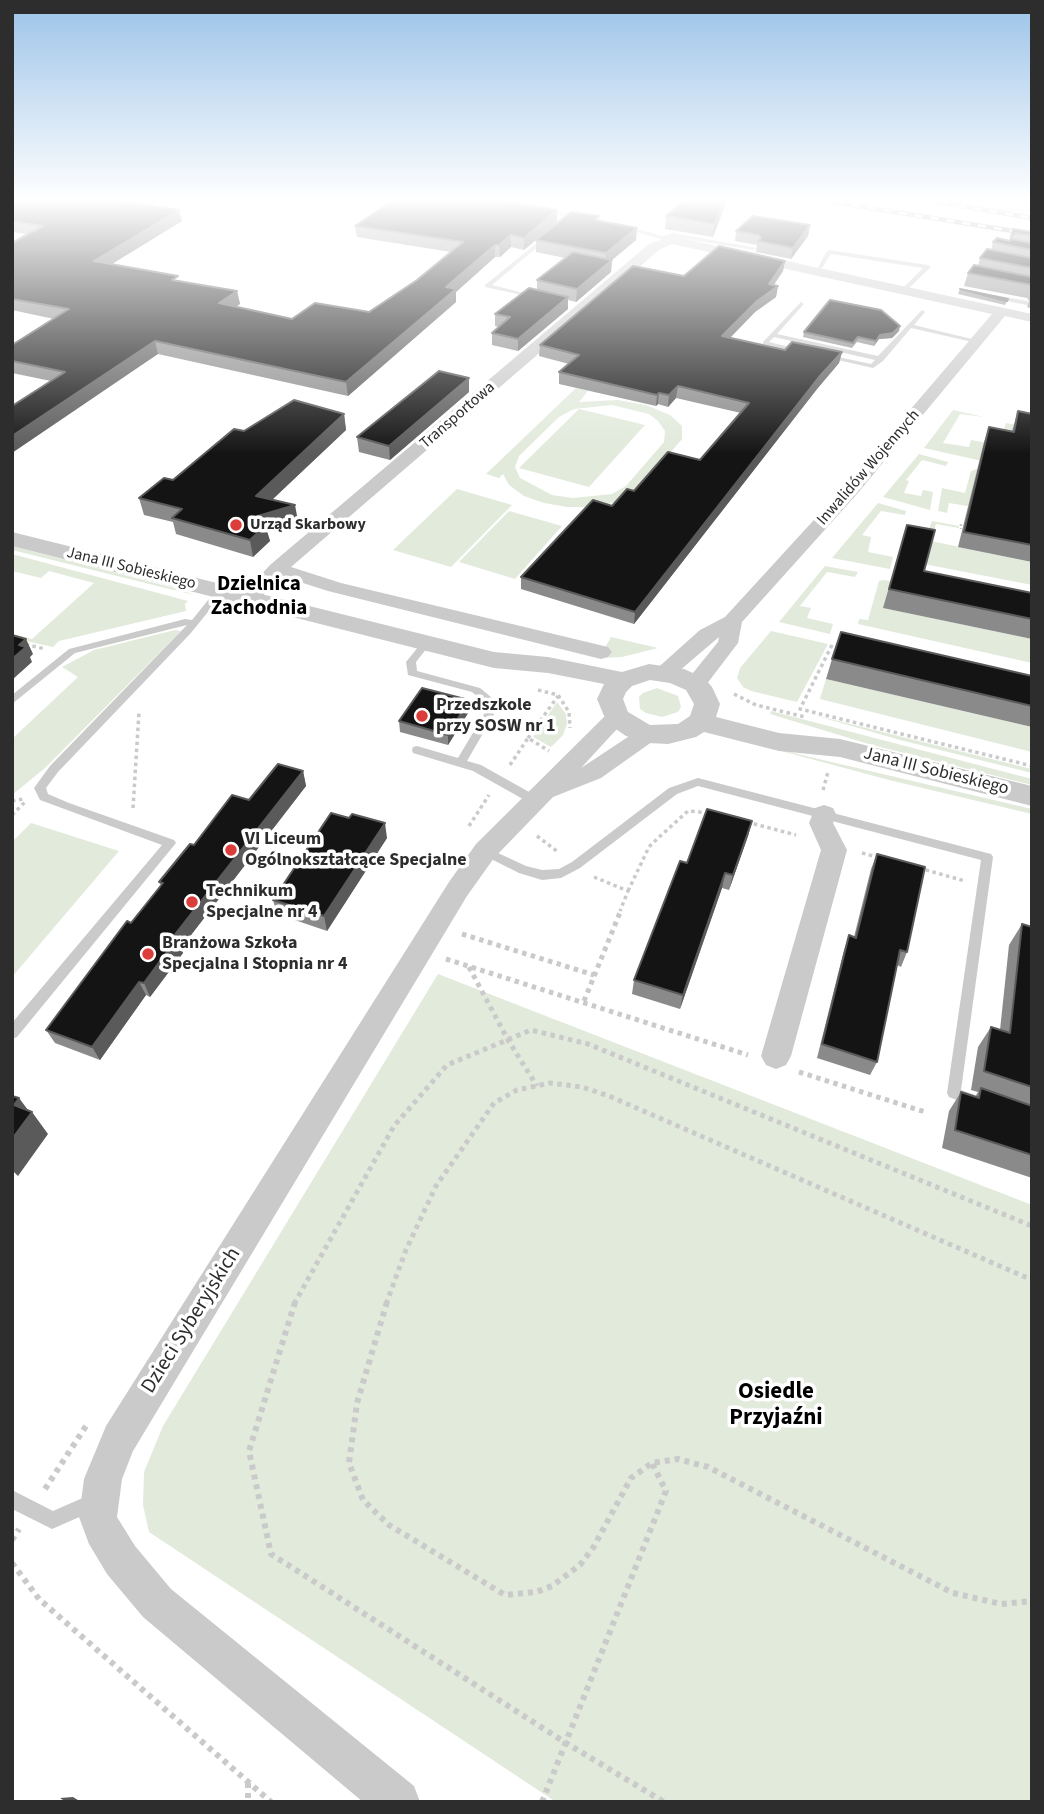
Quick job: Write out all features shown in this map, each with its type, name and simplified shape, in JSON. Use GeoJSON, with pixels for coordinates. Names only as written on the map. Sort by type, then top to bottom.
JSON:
{"type":"FeatureCollection","features":[{"type":"Feature","properties":{"kind":"street","name":"Transportowa"},"geometry":{"type":"LineString","coordinates":[[250,598],[277,569],[362,499],[576,306],[604,285]]}},
{"type":"Feature","properties":{"kind":"street"},"geometry":{"type":"LineString","coordinates":[[875,285],[1009,313],[1030,307]]}},
{"type":"Feature","properties":{"kind":"street","name":"Inwalidów Wojennych"},"geometry":{"type":"LineString","coordinates":[[664,672],[707,635],[732,621],[851,490],[977,341],[1009,313]]}},
{"type":"Feature","properties":{"kind":"street","name":"Jana III Sobieskiego"},"geometry":{"type":"LineString","coordinates":[[12,539],[494,660],[541,680],[617,699]]}},
{"type":"Feature","properties":{"kind":"street"},"geometry":{"type":"LineString","coordinates":[[277,569],[335,587],[601,652]]}},
{"type":"Feature","properties":{"kind":"street","name":"Inwalidów Wojennych"},"geometry":{"type":"LineString","coordinates":[[700,704],[728,643],[732,621]]}},
{"type":"Feature","properties":{"kind":"street"},"geometry":{"type":"LineString","coordinates":[[664,672],[700,704],[686,731],[668,735],[635,730],[617,699],[635,675],[664,672]]}},
{"type":"Feature","properties":{"kind":"street","name":"Dzieci Syberyjskich"},"geometry":{"type":"LineString","coordinates":[[535,807],[617,699]]}},
{"type":"Feature","properties":{"kind":"street","name":"Jana III Sobieskiego"},"geometry":{"type":"LineString","coordinates":[[700,704],[779,742],[840,748],[1032,796]]}},
{"type":"Feature","properties":{"kind":"street","name":"Dzieci Syberyjskich"},"geometry":{"type":"LineString","coordinates":[[398,1802],[157,1603],[107,1539],[98,1517],[103,1479],[119,1439],[458,889],[485,851],[535,807],[593,772],[648,733]]}},
{"type":"Feature","properties":{"kind":"street"},"geometry":{"type":"LineString","coordinates":[[774,1061],[834,850],[821,823],[824,814]]}},
{"type":"Feature","properties":{"kind":"lane"},"geometry":{"type":"LineString","coordinates":[[489,285],[487,286],[542,299]]}},
{"type":"Feature","properties":{"kind":"lane"},"geometry":{"type":"LineString","coordinates":[[908,292],[906,288],[910,285]]}},
{"type":"Feature","properties":{"kind":"lane"},"geometry":{"type":"LineString","coordinates":[[987,295],[1030,307]]}},
{"type":"Feature","properties":{"kind":"lane"},"geometry":{"type":"LineString","coordinates":[[801,304],[765,343],[873,366],[922,312]]}},
{"type":"Feature","properties":{"kind":"lane"},"geometry":{"type":"LineString","coordinates":[[909,326],[977,341]]}},
{"type":"Feature","properties":{"kind":"lane"},"geometry":{"type":"LineString","coordinates":[[773,335],[880,359]]}},
{"type":"Feature","properties":{"kind":"lane"},"geometry":{"type":"LineString","coordinates":[[12,1033],[170,843],[44,797],[40,788],[54,769],[220,591]]}},
{"type":"Feature","properties":{"kind":"lane"},"geometry":{"type":"LineString","coordinates":[[12,701],[72,651],[185,622],[192,623]]}},
{"type":"Feature","properties":{"kind":"lane"},"geometry":{"type":"LineString","coordinates":[[426,643],[411,662],[412,673],[476,690],[487,699],[492,709],[461,762]]}},
{"type":"Feature","properties":{"kind":"lane"},"geometry":{"type":"LineString","coordinates":[[417,750],[461,762],[500,780],[535,807]]}},
{"type":"Feature","properties":{"kind":"lane"},"geometry":{"type":"LineString","coordinates":[[485,851],[523,870],[542,875],[561,873],[576,865],[673,791],[690,783],[712,785],[987,857],[954,1093],[980,1102]]}},
{"type":"Feature","properties":{"kind":"lane"},"geometry":{"type":"LineString","coordinates":[[12,1499],[52,1520],[100,1499]]}},
{"type":"Feature","properties":{"kind":"path"},"geometry":{"type":"LineString","coordinates":[[832,645],[800,709],[1032,766]]}},
{"type":"Feature","properties":{"kind":"path"},"geometry":{"type":"LineString","coordinates":[[528,738],[558,695]]}},
{"type":"Feature","properties":{"kind":"path"},"geometry":{"type":"LineString","coordinates":[[131,830],[139,712],[147,703]]}},
{"type":"Feature","properties":{"kind":"path"},"geometry":{"type":"LineString","coordinates":[[12,815],[28,799]]}},
{"type":"Feature","properties":{"kind":"path"},"geometry":{"type":"LineString","coordinates":[[535,807],[576,865],[613,886],[628,891]]}},
{"type":"Feature","properties":{"kind":"path"},"geometry":{"type":"LineString","coordinates":[[584,1001],[628,891],[649,847],[688,811],[699,810],[712,814]]}},
{"type":"Feature","properties":{"kind":"path"},"geometry":{"type":"LineString","coordinates":[[738,820],[883,858]]}},
{"type":"Feature","properties":{"kind":"path"},"geometry":{"type":"LineString","coordinates":[[908,865],[984,886]]}},
{"type":"Feature","properties":{"kind":"path"},"geometry":{"type":"LineString","coordinates":[[456,932],[594,975]]}},
{"type":"Feature","properties":{"kind":"path"},"geometry":{"type":"LineString","coordinates":[[440,957],[774,1061],[925,1112]]}},
{"type":"Feature","properties":{"kind":"path"},"geometry":{"type":"LineString","coordinates":[[468,966],[508,1040],[537,1086]]}},
{"type":"Feature","properties":{"kind":"path"},"geometry":{"type":"LineString","coordinates":[[664,1802],[566,1743],[271,1555],[249,1451],[295,1301],[394,1126],[447,1065],[531,1030],[588,1044],[1032,1226]]}},
{"type":"Feature","properties":{"kind":"path"},"geometry":{"type":"LineString","coordinates":[[1032,1280],[609,1096],[582,1087],[550,1083],[517,1090],[494,1103],[436,1186],[406,1250],[377,1329],[357,1403],[349,1463],[363,1500],[388,1525],[505,1595],[536,1592],[552,1586],[580,1565],[593,1548],[631,1478],[652,1463],[678,1459],[708,1468],[953,1593],[1002,1604],[1032,1601]]}},
{"type":"Feature","properties":{"kind":"path"},"geometry":{"type":"LineString","coordinates":[[542,1802],[666,1491],[652,1463]]}},
{"type":"Feature","properties":{"kind":"path"},"geometry":{"type":"LineString","coordinates":[[12,1563],[38,1599],[271,1802]]}},
{"type":"Feature","properties":{"kind":"path"},"geometry":{"type":"LineString","coordinates":[[248,1782],[248,1802]]}},
{"type":"Feature","properties":{"kind":"shaded area"},"geometry":{"type":"Polygon","coordinates":[[[576,388],[588,391],[579,402],[618,400],[646,405],[670,415],[682,426],[682,439],[638,491],[618,502],[592,507],[544,503],[524,496],[509,485],[503,474],[499,478],[486,474],[576,388]],[[612,405],[574,409],[559,417],[519,456],[515,467],[520,478],[552,495],[573,498],[612,494],[626,486],[664,442],[665,431],[649,414],[612,405]]]}},
{"type":"Feature","properties":{"kind":"shaded area"},"geometry":{"type":"Polygon","coordinates":[[[579,409],[645,425],[589,487],[519,468],[579,409]]]}},
{"type":"Feature","properties":{"kind":"shaded area"},"geometry":{"type":"Polygon","coordinates":[[[953,410],[984,417],[960,414],[943,443],[969,447],[971,440],[999,445],[1006,423],[1032,427],[1010,439],[991,463],[924,448],[953,410]]]}},
{"type":"Feature","properties":{"kind":"shaded area"},"geometry":{"type":"Polygon","coordinates":[[[919,454],[948,462],[946,466],[922,460],[906,480],[909,481],[904,493],[921,496],[923,490],[933,492],[930,510],[883,497],[919,454]]]}},
{"type":"Feature","properties":{"kind":"shaded area"},"geometry":{"type":"Polygon","coordinates":[[[977,469],[999,473],[977,471],[973,487],[997,511],[949,503],[947,513],[938,511],[942,488],[965,493],[971,471],[977,469]]]}},
{"type":"Feature","properties":{"kind":"shaded area"},"geometry":{"type":"Polygon","coordinates":[[[457,489],[512,505],[451,567],[393,550],[457,489]]]}},
{"type":"Feature","properties":{"kind":"shaded area"},"geometry":{"type":"Polygon","coordinates":[[[878,503],[906,511],[905,515],[881,511],[862,535],[871,537],[868,552],[893,557],[890,569],[832,558],[878,503]]]}},
{"type":"Feature","properties":{"kind":"shaded area"},"geometry":{"type":"Polygon","coordinates":[[[509,511],[562,526],[515,579],[459,562],[509,511]]]}},
{"type":"Feature","properties":{"kind":"shaded area"},"geometry":{"type":"Polygon","coordinates":[[[932,521],[959,528],[936,524],[931,541],[1032,562],[1032,585],[924,564],[922,547],[932,521]]]}},
{"type":"Feature","properties":{"kind":"shaded area"},"geometry":{"type":"Polygon","coordinates":[[[12,546],[178,589],[194,595],[12,550],[12,546]]]}},
{"type":"Feature","properties":{"kind":"shaded area"},"geometry":{"type":"Polygon","coordinates":[[[12,554],[188,601],[185,604],[186,611],[59,641],[53,647],[12,638],[12,634],[32,639],[94,583],[49,571],[41,578],[12,571],[12,554]]]}},
{"type":"Feature","properties":{"kind":"shaded area"},"geometry":{"type":"Polygon","coordinates":[[[825,566],[858,572],[855,577],[827,572],[800,606],[811,608],[807,618],[833,624],[830,634],[779,622],[825,566]]]}},
{"type":"Feature","properties":{"kind":"shaded area"},"geometry":{"type":"Polygon","coordinates":[[[879,581],[915,586],[884,608],[1032,639],[1032,663],[858,624],[859,619],[868,620],[879,581]]]}},
{"type":"Feature","properties":{"kind":"shaded area"},"geometry":{"type":"Polygon","coordinates":[[[175,630],[181,631],[45,768],[12,795],[12,739],[78,677],[62,667],[94,650],[175,630]]]}},
{"type":"Feature","properties":{"kind":"shaded area"},"geometry":{"type":"Polygon","coordinates":[[[771,631],[828,644],[797,702],[751,691],[743,687],[737,678],[740,668],[771,631]]]}},
{"type":"Feature","properties":{"kind":"shaded area"},"geometry":{"type":"Polygon","coordinates":[[[611,637],[658,648],[622,657],[599,658],[611,637]]]}},
{"type":"Feature","properties":{"kind":"shaded area"},"geometry":{"type":"Polygon","coordinates":[[[826,679],[1032,727],[1032,752],[820,699],[826,679]]]}},
{"type":"Feature","properties":{"kind":"shaded area"},"geometry":{"type":"Polygon","coordinates":[[[657,688],[678,696],[681,707],[678,712],[662,717],[640,709],[639,697],[657,688]]]}},
{"type":"Feature","properties":{"kind":"shaded area"},"geometry":{"type":"Polygon","coordinates":[[[557,702],[566,714],[567,724],[563,735],[551,747],[533,737],[557,702]]]}},
{"type":"Feature","properties":{"kind":"shaded area"},"geometry":{"type":"Polygon","coordinates":[[[771,711],[1032,779],[1032,785],[872,745],[770,714],[771,711]]]}},
{"type":"Feature","properties":{"kind":"shaded area"},"geometry":{"type":"Polygon","coordinates":[[[810,714],[1032,769],[1032,773],[900,740],[810,714]]]}},
{"type":"Feature","properties":{"kind":"shaded area"},"geometry":{"type":"Polygon","coordinates":[[[759,745],[1032,809],[1032,814],[889,780],[759,745]]]}},
{"type":"Feature","properties":{"kind":"shaded area"},"geometry":{"type":"Polygon","coordinates":[[[31,823],[119,851],[12,977],[12,842],[31,823]]]}},
{"type":"Feature","properties":{"kind":"shaded area"},"geometry":{"type":"Polygon","coordinates":[[[438,974],[1032,1205],[1032,1802],[556,1802],[149,1532],[143,1505],[144,1472],[163,1426],[438,974]]]}},
{"type":"Feature","properties":{"kind":"building"},"geometry":{"type":"Polygon","coordinates":[[[12,285],[199,285],[237,291],[219,303],[292,319],[315,303],[369,312],[410,285],[449,285],[446,287],[456,289],[346,382],[155,341],[12,436],[12,406],[65,372],[12,361],[12,345],[69,309],[12,299],[12,285]]]}},
{"type":"Feature","properties":{"kind":"building"},"geometry":{"type":"Polygon","coordinates":[[[558,285],[582,285],[577,289],[558,285]]]}},
{"type":"Feature","properties":{"kind":"building"},"geometry":{"type":"Polygon","coordinates":[[[611,285],[772,285],[778,286],[757,301],[722,336],[785,350],[792,342],[842,352],[819,377],[635,612],[521,577],[593,500],[612,506],[627,489],[634,491],[668,452],[700,460],[749,403],[678,386],[669,395],[657,395],[559,372],[579,355],[540,345],[611,285]]]}},
{"type":"Feature","properties":{"kind":"building"},"geometry":{"type":"Polygon","coordinates":[[[529,288],[568,297],[518,339],[492,333],[510,317],[495,314],[529,288]]]}},
{"type":"Feature","properties":{"kind":"building"},"geometry":{"type":"Polygon","coordinates":[[[960,289],[1008,299],[1007,301],[960,289]]]}},
{"type":"Feature","properties":{"kind":"building"},"geometry":{"type":"Polygon","coordinates":[[[830,300],[881,310],[900,326],[893,333],[880,335],[876,341],[858,337],[853,343],[804,332],[830,300]]]}},
{"type":"Feature","properties":{"kind":"building"},"geometry":{"type":"Polygon","coordinates":[[[439,371],[469,378],[389,446],[357,437],[439,371]]]}},
{"type":"Feature","properties":{"kind":"building"},"geometry":{"type":"Polygon","coordinates":[[[294,400],[344,414],[256,496],[295,505],[258,516],[266,525],[250,540],[172,518],[182,509],[139,498],[164,478],[173,480],[234,429],[244,431],[294,400]]]}},
{"type":"Feature","properties":{"kind":"building"},"geometry":{"type":"Polygon","coordinates":[[[1018,411],[1032,414],[1032,545],[964,532],[989,427],[1014,432],[1018,411]]]}},
{"type":"Feature","properties":{"kind":"building"},"geometry":{"type":"Polygon","coordinates":[[[907,525],[935,530],[924,571],[1032,593],[1032,619],[889,589],[907,525]]]}},
{"type":"Feature","properties":{"kind":"building"},"geometry":{"type":"Polygon","coordinates":[[[841,632],[1032,676],[1032,706],[832,659],[841,632]]]}},
{"type":"Feature","properties":{"kind":"building"},"geometry":{"type":"Polygon","coordinates":[[[12,635],[26,639],[19,645],[26,647],[12,659],[12,635]]]}},
{"type":"Feature","properties":{"kind":"building"},"geometry":{"type":"Polygon","coordinates":[[[422,688],[469,700],[448,735],[399,721],[422,688]]]}},
{"type":"Feature","properties":{"kind":"building"},"geometry":{"type":"Polygon","coordinates":[[[278,764],[303,771],[173,937],[177,938],[144,983],[139,982],[92,1047],[46,1030],[127,921],[131,923],[163,883],[159,882],[190,844],[194,845],[232,795],[249,800],[278,764]]]}},
{"type":"Feature","properties":{"kind":"building"},"geometry":{"type":"Polygon","coordinates":[[[707,809],[752,821],[733,875],[725,873],[683,995],[634,980],[680,861],[687,863],[707,809]]]}},
{"type":"Feature","properties":{"kind":"building"},"geometry":{"type":"Polygon","coordinates":[[[331,813],[349,818],[352,814],[385,823],[324,916],[273,900],[331,813]]]}},
{"type":"Feature","properties":{"kind":"building"},"geometry":{"type":"Polygon","coordinates":[[[877,854],[925,867],[907,952],[900,950],[877,1062],[822,1044],[849,935],[856,938],[877,854]]]}},
{"type":"Feature","properties":{"kind":"building"},"geometry":{"type":"Polygon","coordinates":[[[1022,924],[1032,927],[1032,1087],[984,1071],[991,1027],[1010,1033],[1022,924]]]}},
{"type":"Feature","properties":{"kind":"building"},"geometry":{"type":"Polygon","coordinates":[[[981,1088],[1032,1106],[1032,1155],[955,1130],[961,1092],[979,1098],[981,1088]]]}},
{"type":"Feature","properties":{"kind":"building"},"geometry":{"type":"Polygon","coordinates":[[[12,1096],[19,1098],[14,1105],[32,1112],[12,1139],[12,1096]]]}},
{"type":"Feature","properties":{"kind":"place","name":"Urząd Skarbowy"},"geometry":{"type":"Point","coordinates":[236,525]}},
{"type":"Feature","properties":{"kind":"place","name":"Przedszkole przy SOSW nr 1"},"geometry":{"type":"Point","coordinates":[422,716]}},
{"type":"Feature","properties":{"kind":"place","name":"VI Liceum Ogólnokształcące Specjalne"},"geometry":{"type":"Point","coordinates":[231,850]}},
{"type":"Feature","properties":{"kind":"place","name":"Technikum Specjalne nr 4"},"geometry":{"type":"Point","coordinates":[192,902]}},
{"type":"Feature","properties":{"kind":"place","name":"Branżowa Szkoła Specjalna I Stopnia nr 4"},"geometry":{"type":"Point","coordinates":[148,954]}},
{"type":"Feature","properties":{"kind":"district","name":"Dzielnica Zachodnia"},"geometry":{"type":"Point","coordinates":[259,597]}},
{"type":"Feature","properties":{"kind":"district","name":"Osiedle Przyjaźni"},"geometry":{"type":"Point","coordinates":[776,1406]}}]}
